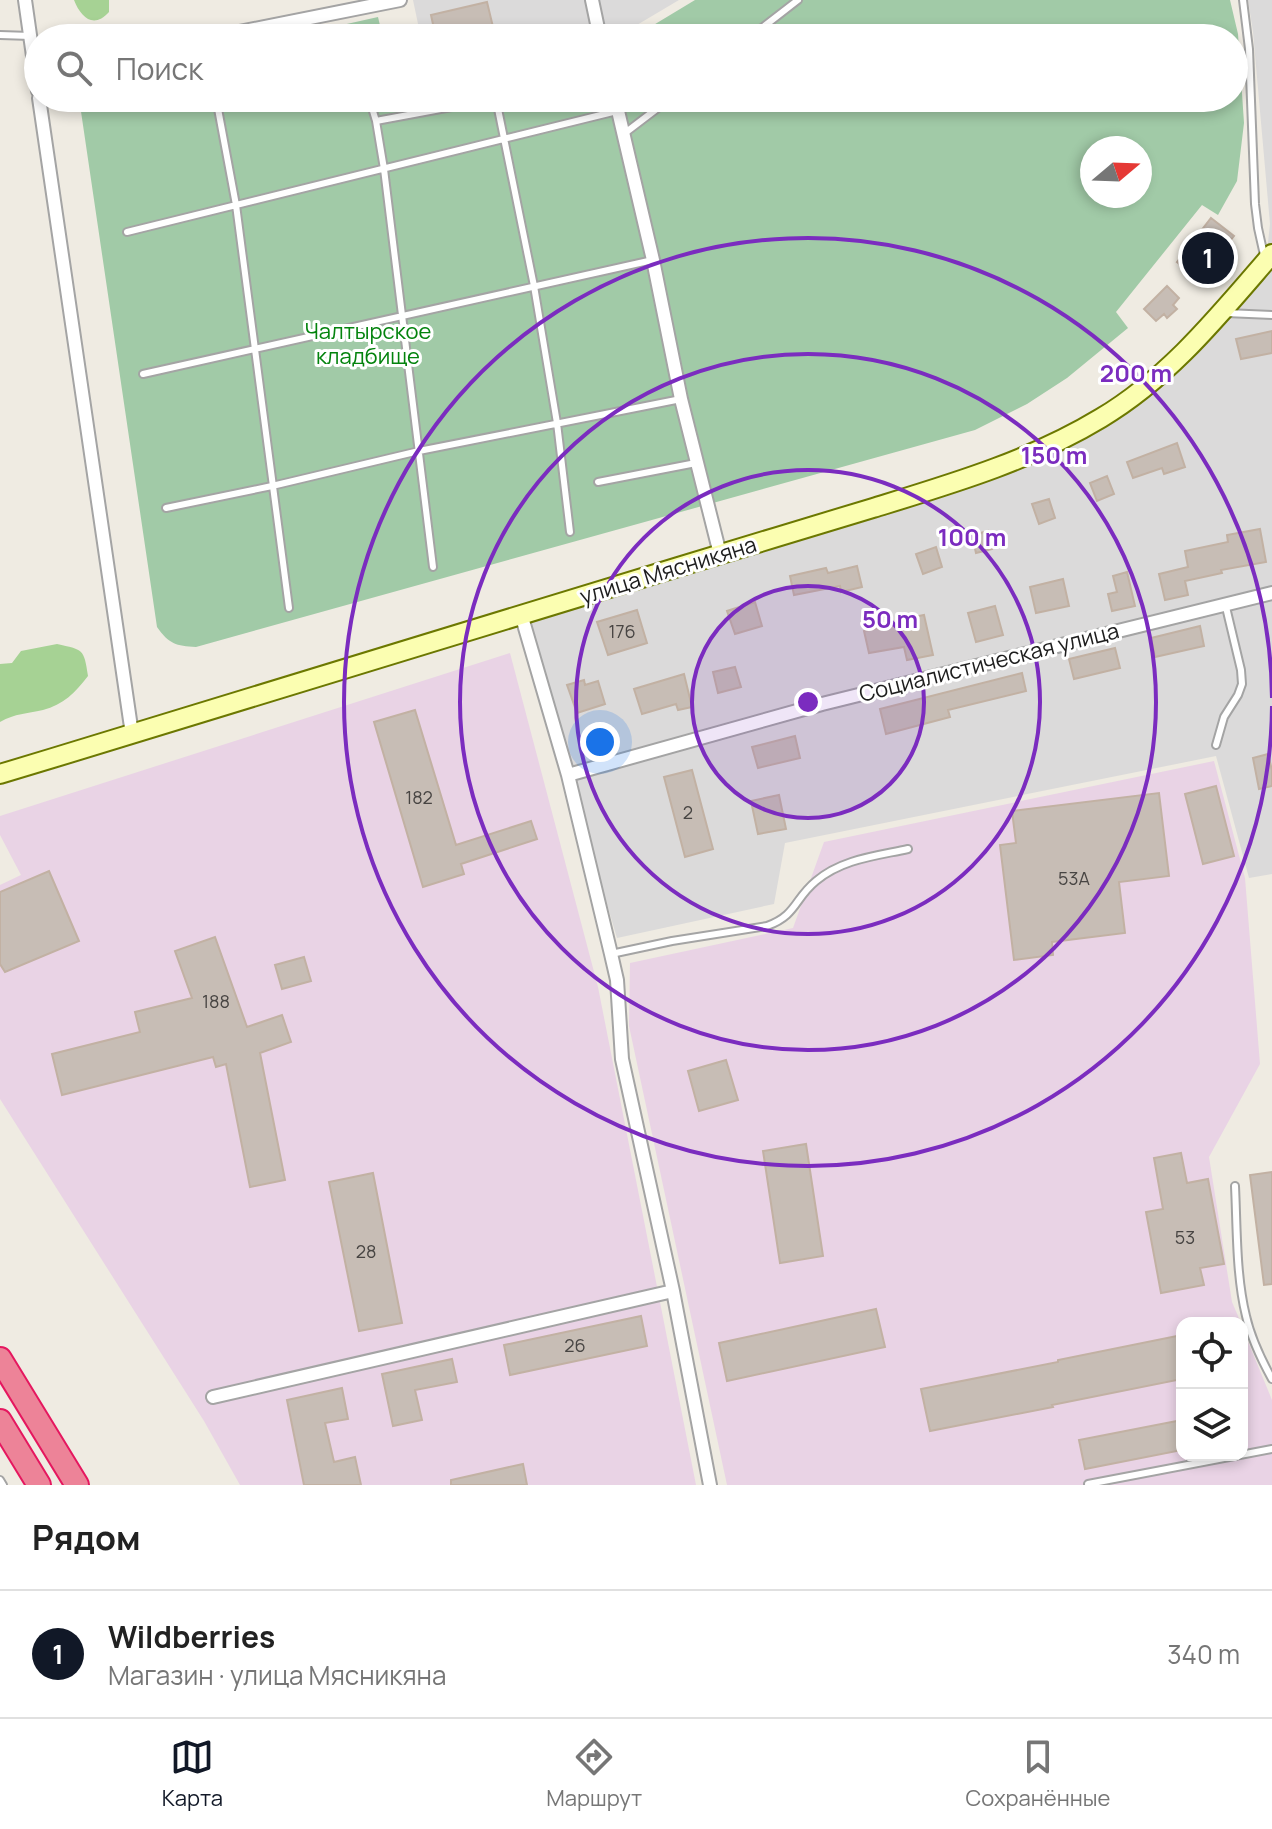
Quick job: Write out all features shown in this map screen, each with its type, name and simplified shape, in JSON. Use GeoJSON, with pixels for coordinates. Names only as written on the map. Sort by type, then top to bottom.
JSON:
{"type":"FeatureCollection","features":[{"type":"Feature","properties":{"kind":"highway"},"geometry":{"type":"LineString","coordinates":[[0,1359],[77,1485]]}},
{"type":"Feature","properties":{"kind":"highway"},"geometry":{"type":"LineString","coordinates":[[0,1421],[39,1485]]}},
{"type":"Feature","properties":{"kind":"street"},"geometry":{"type":"LineString","coordinates":[[25,0],[29,24]]}},
{"type":"Feature","properties":{"kind":"street"},"geometry":{"type":"LineString","coordinates":[[279,24],[400,0]]}},
{"type":"Feature","properties":{"kind":"street"},"geometry":{"type":"LineString","coordinates":[[592,0],[597,24]]}},
{"type":"Feature","properties":{"kind":"street"},"geometry":{"type":"LineString","coordinates":[[41,112],[132,734]]}},
{"type":"Feature","properties":{"kind":"street"},"geometry":{"type":"LineString","coordinates":[[619,112],[681,399],[720,554]]}},
{"type":"Feature","properties":{"kind":"street","name":"улица Мясникяна"},"geometry":{"type":"LineString","coordinates":[[0,774],[977,476],[1021,459],[1103,417],[1138,393],[1223,313],[1269,258]]}},
{"type":"Feature","properties":{"kind":"street","name":"Социалистическая улица"},"geometry":{"type":"LineString","coordinates":[[568,775],[822,704],[1272,593]]}},
{"type":"Feature","properties":{"kind":"street"},"geometry":{"type":"LineString","coordinates":[[521,614],[568,775],[611,954],[618,989],[622,1059],[673,1291],[710,1485]]}},
{"type":"Feature","properties":{"kind":"street"},"geometry":{"type":"LineString","coordinates":[[213,1397],[673,1291]]}},
{"type":"Feature","properties":{"kind":"lane"},"geometry":{"type":"LineString","coordinates":[[767,24],[798,0]]}},
{"type":"Feature","properties":{"kind":"lane"},"geometry":{"type":"LineString","coordinates":[[1243,0],[1246,24]]}},
{"type":"Feature","properties":{"kind":"lane"},"geometry":{"type":"LineString","coordinates":[[0,35],[24,36]]}},
{"type":"Feature","properties":{"kind":"lane"},"geometry":{"type":"LineString","coordinates":[[1248,41],[1255,204],[1258,228],[1269,258]]}},
{"type":"Feature","properties":{"kind":"lane"},"geometry":{"type":"LineString","coordinates":[[219,112],[236,205],[289,608]]}},
{"type":"Feature","properties":{"kind":"lane"},"geometry":{"type":"LineString","coordinates":[[373,112],[384,169],[433,567]]}},
{"type":"Feature","properties":{"kind":"lane"},"geometry":{"type":"LineString","coordinates":[[376,121],[424,112]]}},
{"type":"Feature","properties":{"kind":"lane"},"geometry":{"type":"LineString","coordinates":[[500,112],[557,423],[570,532]]}},
{"type":"Feature","properties":{"kind":"lane"},"geometry":{"type":"LineString","coordinates":[[127,232],[384,169],[590,112]]}},
{"type":"Feature","properties":{"kind":"lane"},"geometry":{"type":"LineString","coordinates":[[625,133],[653,112]]}},
{"type":"Feature","properties":{"kind":"lane"},"geometry":{"type":"LineString","coordinates":[[143,374],[653,260]]}},
{"type":"Feature","properties":{"kind":"lane"},"geometry":{"type":"LineString","coordinates":[[1223,313],[1272,315]]}},
{"type":"Feature","properties":{"kind":"lane"},"geometry":{"type":"LineString","coordinates":[[166,508],[419,451],[681,399]]}},
{"type":"Feature","properties":{"kind":"lane"},"geometry":{"type":"LineString","coordinates":[[598,482],[696,463]]}},
{"type":"Feature","properties":{"kind":"lane"},"geometry":{"type":"LineString","coordinates":[[1216,745],[1224,717],[1242,684],[1225,603]]}},
{"type":"Feature","properties":{"kind":"lane"},"geometry":{"type":"LineString","coordinates":[[611,954],[767,926],[790,914],[803,893],[828,871],[847,862],[908,849]]}},
{"type":"Feature","properties":{"kind":"lane"},"geometry":{"type":"LineString","coordinates":[[1235,1186],[1241,1289],[1253,1338],[1272,1379]]}},
{"type":"Feature","properties":{"kind":"lane"},"geometry":{"type":"LineString","coordinates":[[1088,1484],[1272,1449]]}},
{"type":"Feature","properties":{"kind":"lane"},"geometry":{"type":"LineString","coordinates":[[0,1480],[3,1485]]}},
{"type":"Feature","properties":{"kind":"shaded area"},"geometry":{"type":"Polygon","coordinates":[[[413,0],[679,0],[639,24],[418,24],[413,0]]]}},
{"type":"Feature","properties":{"kind":"shaded area"},"geometry":{"type":"Polygon","coordinates":[[[1248,0],[1272,0],[1272,874],[1249,878],[1216,756],[785,843],[774,904],[617,938],[521,614],[977,476],[1138,393],[1266,261],[1270,224],[1248,0]]]}},
{"type":"Feature","properties":{"kind":"shaded area"},"geometry":{"type":"Polygon","coordinates":[[[510,653],[598,987],[696,1485],[240,1485],[204,1421],[0,1099],[0,885],[21,875],[0,835],[0,816],[510,653]]]}},
{"type":"Feature","properties":{"kind":"shaded area"},"geometry":{"type":"Polygon","coordinates":[[[1214,761],[1245,878],[1260,1064],[1209,1157],[1232,1302],[1238,1317],[1176,1317],[1176,1461],[1248,1461],[1248,1342],[1272,1400],[1272,1485],[727,1485],[629,1026],[630,963],[793,928],[824,842],[1214,761]]]}},
{"type":"Feature","properties":{"kind":"green space"},"geometry":{"type":"Polygon","coordinates":[[[74,0],[109,0],[109,12],[98,20],[88,19],[74,0]]]}},
{"type":"Feature","properties":{"kind":"green space","name":"Чалтырское кладбище"},"geometry":{"type":"Polygon","coordinates":[[[695,0],[1230,0],[1236,24],[655,24],[695,0]]]}},
{"type":"Feature","properties":{"kind":"green space"},"geometry":{"type":"Polygon","coordinates":[[[378,17],[380,24],[347,24],[378,17]]]}},
{"type":"Feature","properties":{"kind":"green space","name":"Чалтырское кладбище"},"geometry":{"type":"Polygon","coordinates":[[[81,112],[1243,112],[1237,181],[1218,215],[1202,205],[1116,312],[1128,328],[1067,378],[1027,404],[975,430],[196,647],[178,645],[157,627],[81,112]]]}},
{"type":"Feature","properties":{"kind":"green space"},"geometry":{"type":"Polygon","coordinates":[[[57,644],[81,652],[88,676],[57,705],[0,722],[0,664],[12,663],[21,651],[57,644]]]}},
{"type":"Feature","properties":{"kind":"building"},"geometry":{"type":"Polygon","coordinates":[[[487,2],[492,24],[433,24],[431,15],[487,2]]]}},
{"type":"Feature","properties":{"kind":"building"},"geometry":{"type":"Polygon","coordinates":[[[1211,218],[1234,236],[1199,280],[1177,262],[1211,218]]]}},
{"type":"Feature","properties":{"kind":"building"},"geometry":{"type":"Polygon","coordinates":[[[1167,286],[1179,298],[1173,305],[1177,309],[1167,318],[1164,314],[1156,321],[1144,309],[1167,286]]]}},
{"type":"Feature","properties":{"kind":"building"},"geometry":{"type":"Polygon","coordinates":[[[1272,331],[1272,353],[1241,359],[1236,339],[1272,331]]]}},
{"type":"Feature","properties":{"kind":"building"},"geometry":{"type":"Polygon","coordinates":[[[1177,443],[1185,467],[1164,474],[1162,468],[1133,478],[1127,462],[1177,443]]]}},
{"type":"Feature","properties":{"kind":"building"},"geometry":{"type":"Polygon","coordinates":[[[1107,476],[1114,494],[1097,501],[1090,483],[1107,476]]]}},
{"type":"Feature","properties":{"kind":"building"},"geometry":{"type":"Polygon","coordinates":[[[1049,499],[1055,518],[1039,524],[1032,504],[1049,499]]]}},
{"type":"Feature","properties":{"kind":"building"},"geometry":{"type":"Polygon","coordinates":[[[1260,529],[1266,562],[1221,570],[1222,573],[1185,581],[1188,595],[1165,600],[1159,574],[1188,567],[1185,551],[1228,542],[1227,535],[1260,529]]]}},
{"type":"Feature","properties":{"kind":"building"},"geometry":{"type":"Polygon","coordinates":[[[988,531],[992,549],[976,553],[972,535],[988,531]]]}},
{"type":"Feature","properties":{"kind":"building"},"geometry":{"type":"Polygon","coordinates":[[[936,547],[942,567],[923,574],[916,554],[936,547]]]}},
{"type":"Feature","properties":{"kind":"building"},"geometry":{"type":"Polygon","coordinates":[[[857,566],[862,587],[841,592],[840,586],[794,595],[790,576],[826,568],[828,573],[857,566]]]}},
{"type":"Feature","properties":{"kind":"building"},"geometry":{"type":"Polygon","coordinates":[[[1127,572],[1135,606],[1112,611],[1108,594],[1117,592],[1113,576],[1127,572]]]}},
{"type":"Feature","properties":{"kind":"building"},"geometry":{"type":"Polygon","coordinates":[[[1063,579],[1069,606],[1036,613],[1030,587],[1063,579]]]}},
{"type":"Feature","properties":{"kind":"building"},"geometry":{"type":"Polygon","coordinates":[[[755,602],[762,626],[735,634],[727,611],[755,602]]]}},
{"type":"Feature","properties":{"kind":"building"},"geometry":{"type":"Polygon","coordinates":[[[995,606],[1003,635],[976,642],[968,613],[995,606]]]}},
{"type":"Feature","properties":{"kind":"building"},"geometry":{"type":"Polygon","coordinates":[[[637,610],[647,643],[608,655],[597,622],[637,610]]]}},
{"type":"Feature","properties":{"kind":"building"},"geometry":{"type":"Polygon","coordinates":[[[924,615],[933,655],[907,660],[904,647],[869,653],[864,631],[924,615]]]}},
{"type":"Feature","properties":{"kind":"building"},"geometry":{"type":"Polygon","coordinates":[[[1200,626],[1204,646],[1155,657],[1151,638],[1200,626]]]}},
{"type":"Feature","properties":{"kind":"building"},"geometry":{"type":"Polygon","coordinates":[[[1115,648],[1120,668],[1074,679],[1069,659],[1115,648]]]}},
{"type":"Feature","properties":{"kind":"building"},"geometry":{"type":"Polygon","coordinates":[[[735,667],[741,687],[718,693],[713,672],[735,667]]]}},
{"type":"Feature","properties":{"kind":"building"},"geometry":{"type":"Polygon","coordinates":[[[1022,673],[1026,691],[948,710],[950,717],[886,734],[880,709],[1022,673]]]}},
{"type":"Feature","properties":{"kind":"building"},"geometry":{"type":"Polygon","coordinates":[[[684,674],[692,707],[678,710],[676,704],[642,714],[634,689],[684,674]]]}},
{"type":"Feature","properties":{"kind":"building"},"geometry":{"type":"Polygon","coordinates":[[[584,680],[585,685],[598,681],[605,704],[577,713],[567,685],[584,680]]]}},
{"type":"Feature","properties":{"kind":"building"},"geometry":{"type":"Polygon","coordinates":[[[415,710],[456,845],[531,821],[537,839],[461,864],[464,874],[423,887],[374,722],[415,710]]]}},
{"type":"Feature","properties":{"kind":"building"},"geometry":{"type":"Polygon","coordinates":[[[795,736],[800,758],[758,768],[752,747],[795,736]]]}},
{"type":"Feature","properties":{"kind":"building"},"geometry":{"type":"Polygon","coordinates":[[[1268,754],[1272,786],[1259,789],[1253,758],[1268,754]]]}},
{"type":"Feature","properties":{"kind":"building"},"geometry":{"type":"Polygon","coordinates":[[[692,770],[713,849],[685,857],[664,777],[692,770]]]}},
{"type":"Feature","properties":{"kind":"building"},"geometry":{"type":"Polygon","coordinates":[[[1216,786],[1234,856],[1203,864],[1185,794],[1216,786]]]}},
{"type":"Feature","properties":{"kind":"building"},"geometry":{"type":"Polygon","coordinates":[[[1159,793],[1169,876],[1119,882],[1125,933],[1052,942],[1053,955],[1014,960],[1000,845],[1016,843],[1012,811],[1159,793]]]}},
{"type":"Feature","properties":{"kind":"building"},"geometry":{"type":"Polygon","coordinates":[[[779,795],[786,829],[758,834],[751,801],[779,795]]]}},
{"type":"Feature","properties":{"kind":"building"},"geometry":{"type":"Polygon","coordinates":[[[49,871],[79,941],[5,972],[0,964],[0,892],[49,871]]]}},
{"type":"Feature","properties":{"kind":"building"},"geometry":{"type":"Polygon","coordinates":[[[215,937],[247,1027],[282,1015],[291,1042],[260,1053],[285,1180],[250,1187],[226,1064],[216,1067],[213,1057],[62,1095],[52,1054],[140,1032],[135,1012],[192,998],[175,951],[215,937]]]}},
{"type":"Feature","properties":{"kind":"building"},"geometry":{"type":"Polygon","coordinates":[[[304,957],[311,981],[282,989],[275,965],[304,957]]]}},
{"type":"Feature","properties":{"kind":"building"},"geometry":{"type":"Polygon","coordinates":[[[726,1060],[738,1100],[699,1111],[688,1071],[726,1060]]]}},
{"type":"Feature","properties":{"kind":"building"},"geometry":{"type":"Polygon","coordinates":[[[806,1144],[823,1256],[780,1263],[763,1151],[806,1144]]]}},
{"type":"Feature","properties":{"kind":"building"},"geometry":{"type":"Polygon","coordinates":[[[1181,1153],[1187,1183],[1208,1179],[1224,1264],[1200,1268],[1204,1285],[1161,1293],[1146,1212],[1163,1209],[1154,1158],[1181,1153]]]}},
{"type":"Feature","properties":{"kind":"building"},"geometry":{"type":"Polygon","coordinates":[[[1272,1172],[1272,1284],[1264,1285],[1250,1175],[1272,1172]]]}},
{"type":"Feature","properties":{"kind":"building"},"geometry":{"type":"Polygon","coordinates":[[[373,1173],[402,1323],[359,1331],[329,1182],[373,1173]]]}},
{"type":"Feature","properties":{"kind":"building"},"geometry":{"type":"Polygon","coordinates":[[[876,1309],[885,1347],[727,1381],[719,1343],[876,1309]]]}},
{"type":"Feature","properties":{"kind":"building"},"geometry":{"type":"Polygon","coordinates":[[[641,1316],[647,1346],[510,1375],[504,1345],[641,1316]]]}},
{"type":"Feature","properties":{"kind":"building"},"geometry":{"type":"Polygon","coordinates":[[[1176,1336],[1176,1380],[930,1431],[921,1389],[1176,1336]]]}},
{"type":"Feature","properties":{"kind":"building"},"geometry":{"type":"Polygon","coordinates":[[[452,1359],[457,1382],[415,1390],[422,1420],[393,1426],[382,1374],[452,1359]]]}},
{"type":"Feature","properties":{"kind":"building"},"geometry":{"type":"Polygon","coordinates":[[[342,1388],[348,1419],[325,1423],[334,1462],[355,1457],[361,1485],[304,1485],[287,1400],[342,1388]]]}},
{"type":"Feature","properties":{"kind":"building"},"geometry":{"type":"Polygon","coordinates":[[[1176,1421],[1176,1451],[1085,1469],[1079,1440],[1176,1421]]]}},
{"type":"Feature","properties":{"kind":"building"},"geometry":{"type":"Polygon","coordinates":[[[523,1464],[527,1485],[451,1485],[451,1480],[523,1464]]]}},
{"type":"Feature","properties":{"kind":"place","name":"Wildberries"},"geometry":{"type":"Point","coordinates":[1208,258]}}]}
